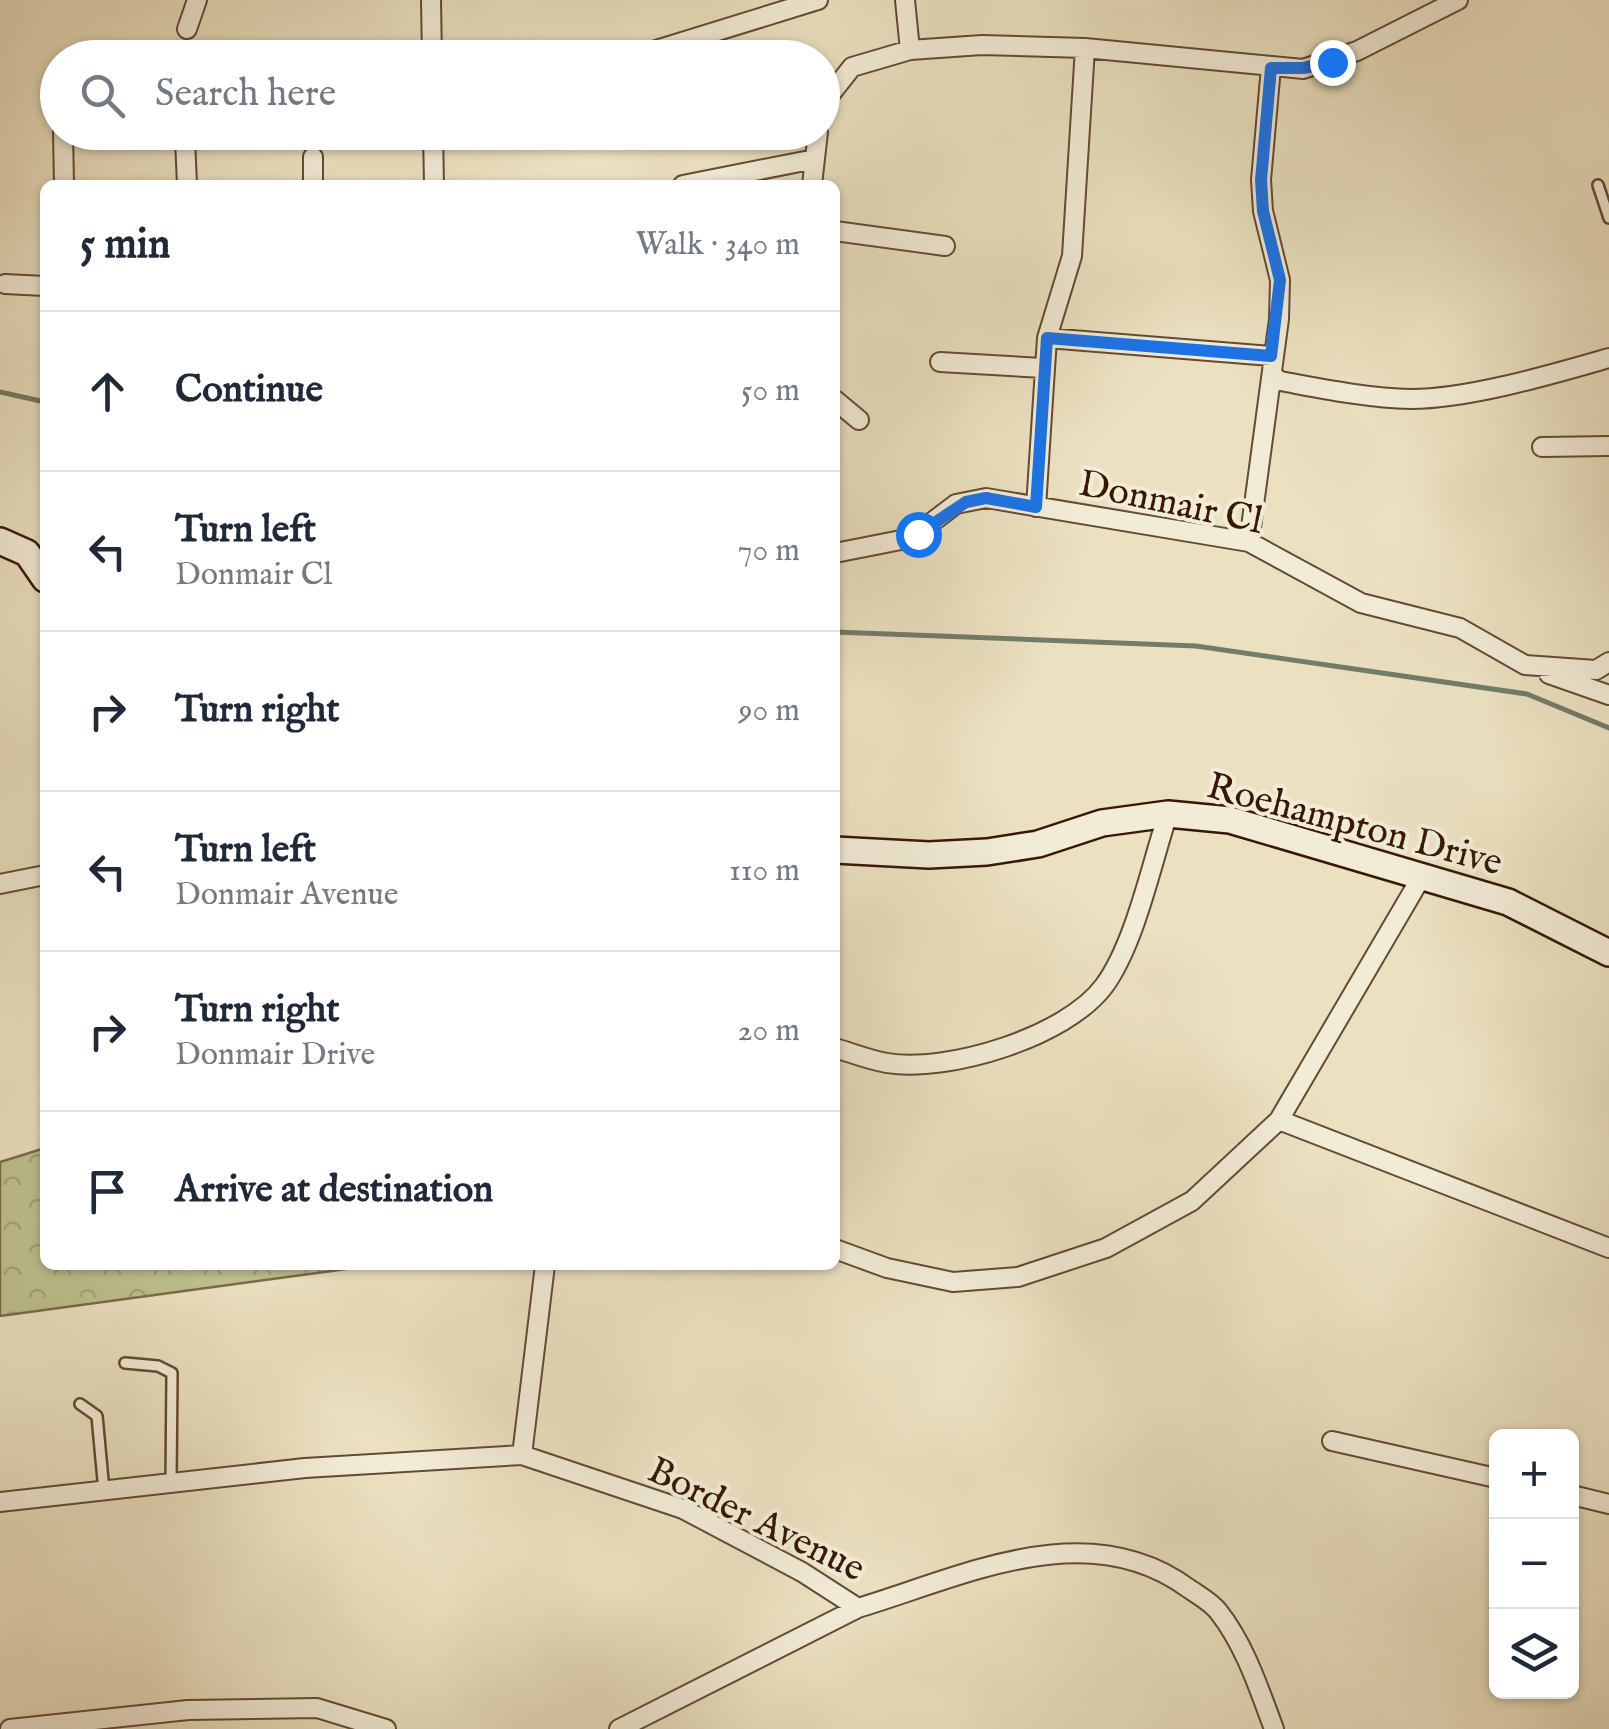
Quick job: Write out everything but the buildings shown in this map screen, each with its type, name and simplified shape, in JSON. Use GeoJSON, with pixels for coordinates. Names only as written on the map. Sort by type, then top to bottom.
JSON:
{"type":"FeatureCollection","features":[{"type":"Feature","properties":{"kind":"street"},"geometry":{"type":"LineString","coordinates":[[186,29],[197,0]]}},
{"type":"Feature","properties":{"kind":"street"},"geometry":{"type":"LineString","coordinates":[[431,0],[432,40]]}},
{"type":"Feature","properties":{"kind":"street"},"geometry":{"type":"LineString","coordinates":[[688,40],[818,0]]}},
{"type":"Feature","properties":{"kind":"street"},"geometry":{"type":"LineString","coordinates":[[905,0],[910,50]]}},
{"type":"Feature","properties":{"kind":"street"},"geometry":{"type":"LineString","coordinates":[[840,82],[852,66],[910,50],[982,45],[1085,48],[1303,68],[1332,62],[1458,0]]}},
{"type":"Feature","properties":{"kind":"street","name":"Donmair Cl"},"geometry":{"type":"LineString","coordinates":[[1085,48],[1072,256],[1047,338],[1036,507],[1249,542],[1361,603],[1460,628],[1525,665],[1596,670],[1609,662]]}},
{"type":"Feature","properties":{"kind":"street"},"geometry":{"type":"LineString","coordinates":[[1249,542],[1272,376],[1280,280],[1263,211],[1261,180],[1271,68]]}},
{"type":"Feature","properties":{"kind":"street"},"geometry":{"type":"LineString","coordinates":[[63,150],[64,180]]}},
{"type":"Feature","properties":{"kind":"street"},"geometry":{"type":"LineString","coordinates":[[185,150],[187,180]]}},
{"type":"Feature","properties":{"kind":"street"},"geometry":{"type":"LineString","coordinates":[[433,150],[434,180]]}},
{"type":"Feature","properties":{"kind":"street"},"geometry":{"type":"LineString","coordinates":[[813,180],[816,150]]}},
{"type":"Feature","properties":{"kind":"street"},"geometry":{"type":"LineString","coordinates":[[313,158],[313,180]]}},
{"type":"Feature","properties":{"kind":"street"},"geometry":{"type":"LineString","coordinates":[[708,180],[815,159]]}},
{"type":"Feature","properties":{"kind":"street"},"geometry":{"type":"LineString","coordinates":[[840,232],[945,246]]}},
{"type":"Feature","properties":{"kind":"street"},"geometry":{"type":"LineString","coordinates":[[5,284],[40,286]]}},
{"type":"Feature","properties":{"kind":"street"},"geometry":{"type":"LineString","coordinates":[[1047,338],[1271,356]]}},
{"type":"Feature","properties":{"kind":"street"},"geometry":{"type":"LineString","coordinates":[[1272,376],[1280,381],[1365,396],[1416,399],[1534,380],[1609,358]]}},
{"type":"Feature","properties":{"kind":"street"},"geometry":{"type":"LineString","coordinates":[[940,362],[1044,368]]}},
{"type":"Feature","properties":{"kind":"street"},"geometry":{"type":"LineString","coordinates":[[840,404],[859,420]]}},
{"type":"Feature","properties":{"kind":"street"},"geometry":{"type":"LineString","coordinates":[[1542,448],[1609,446]]}},
{"type":"Feature","properties":{"kind":"street"},"geometry":{"type":"LineString","coordinates":[[840,552],[911,538],[966,502],[986,498],[1036,507]]}},
{"type":"Feature","properties":{"kind":"street"},"geometry":{"type":"LineString","coordinates":[[0,541],[27,553],[40,572]]}},
{"type":"Feature","properties":{"kind":"street"},"geometry":{"type":"LineString","coordinates":[[1525,665],[1609,695]]}},
{"type":"Feature","properties":{"kind":"street"},"geometry":{"type":"LineString","coordinates":[[840,1049],[887,1063],[924,1065],[991,1050],[1074,1016],[1104,986],[1121,952],[1168,814]]}},
{"type":"Feature","properties":{"kind":"street","name":"Roehampton Drive"},"geometry":{"type":"LineString","coordinates":[[840,850],[929,855],[987,852],[1038,844],[1102,823],[1168,814],[1230,820],[1508,902],[1605,943]]}},
{"type":"Feature","properties":{"kind":"street"},"geometry":{"type":"LineString","coordinates":[[0,884],[40,876]]}},
{"type":"Feature","properties":{"kind":"street"},"geometry":{"type":"LineString","coordinates":[[840,1251],[887,1268],[953,1282],[1018,1277],[1106,1248],[1192,1201],[1279,1120],[1422,876]]}},
{"type":"Feature","properties":{"kind":"street"},"geometry":{"type":"LineString","coordinates":[[1279,1120],[1609,1248]]}},
{"type":"Feature","properties":{"kind":"street"},"geometry":{"type":"LineString","coordinates":[[522,1455],[545,1270]]}},
{"type":"Feature","properties":{"kind":"street"},"geometry":{"type":"LineString","coordinates":[[1332,1441],[1489,1476]]}},
{"type":"Feature","properties":{"kind":"street","name":"Border Avenue"},"geometry":{"type":"LineString","coordinates":[[0,1502],[306,1468],[522,1455],[683,1509],[802,1572],[858,1608],[1041,1552],[1102,1552],[1166,1572],[1217,1609],[1251,1669],[1274,1729]]}},
{"type":"Feature","properties":{"kind":"street"},"geometry":{"type":"LineString","coordinates":[[1579,1497],[1609,1504]]}},
{"type":"Feature","properties":{"kind":"street"},"geometry":{"type":"LineString","coordinates":[[620,1729],[858,1608]]}},
{"type":"Feature","properties":{"kind":"street"},"geometry":{"type":"LineString","coordinates":[[10,1729],[188,1710],[318,1708],[386,1729]]}},
{"type":"Feature","properties":{"kind":"lane"},"geometry":{"type":"LineString","coordinates":[[1598,185],[1609,218]]}},
{"type":"Feature","properties":{"kind":"lane"},"geometry":{"type":"LineString","coordinates":[[125,1363],[167,1368],[172,1374],[171,1483]]}},
{"type":"Feature","properties":{"kind":"lane"},"geometry":{"type":"LineString","coordinates":[[80,1404],[97,1416],[104,1491]]}},
{"type":"Feature","properties":{"kind":"green space"},"geometry":{"type":"Polygon","coordinates":[[[40,1150],[40,1270],[339,1270],[0,1316],[0,1162],[40,1150]]]}},
{"type":"Feature","properties":{"kind":"waterway"},"geometry":{"type":"LineString","coordinates":[[0,392],[40,401]]}},
{"type":"Feature","properties":{"kind":"waterway"},"geometry":{"type":"LineString","coordinates":[[840,632],[1196,646],[1527,694],[1609,728]]}},
{"type":"Feature","properties":{"kind":"route"},"geometry":{"type":"LineString","coordinates":[[918,534],[956,504],[986,498],[1036,507],[1047,338],[1271,356],[1279,319],[1280,280],[1263,211],[1261,180],[1271,68],[1303,68],[1332,62]]}}]}
